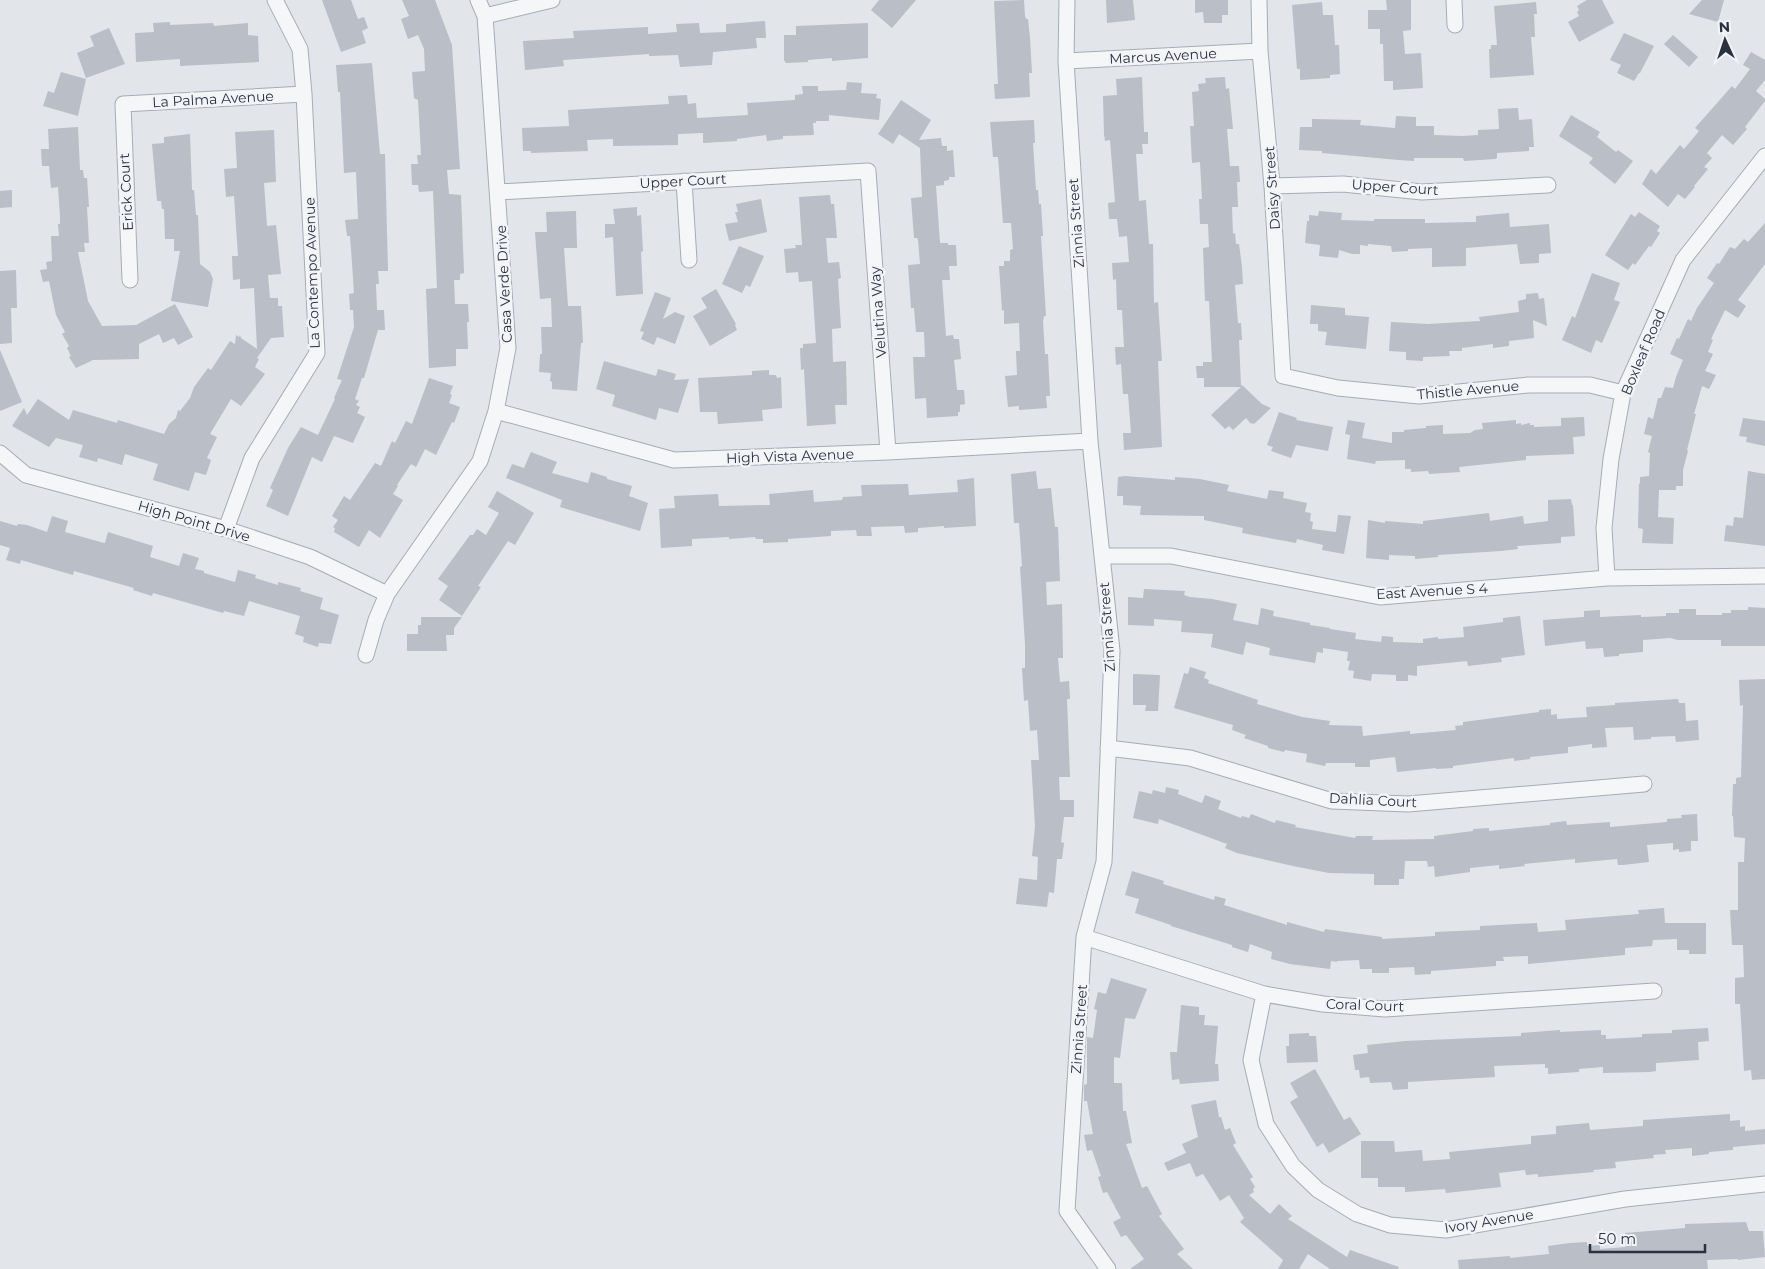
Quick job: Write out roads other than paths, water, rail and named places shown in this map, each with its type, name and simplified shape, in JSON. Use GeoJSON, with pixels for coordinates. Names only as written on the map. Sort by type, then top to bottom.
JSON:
{"type":"FeatureCollection","features":[{"type":"Feature","properties":{"kind":"street","name":"La Contempo Avenue"},"geometry":{"type":"LineString","coordinates":[[226,529],[252,458],[317,353],[300,49],[275,0]]}},
{"type":"Feature","properties":{"kind":"street","name":"Casa Verde Drive"},"geometry":{"type":"LineString","coordinates":[[366,655],[376,620],[387,594],[480,461],[496,411],[508,348],[485,16],[478,0]]}},
{"type":"Feature","properties":{"kind":"street"},"geometry":{"type":"LineString","coordinates":[[485,16],[552,0]]}},
{"type":"Feature","properties":{"kind":"street","name":"Zinnia Street"},"geometry":{"type":"LineString","coordinates":[[1067,0],[1066,61],[1090,441],[1112,651],[1104,862],[1084,937],[1067,1211],[1108,1269]]}},
{"type":"Feature","properties":{"kind":"street","name":"Daisy Street"},"geometry":{"type":"LineString","coordinates":[[1260,0],[1260,50],[1272,186],[1284,376]]}},
{"type":"Feature","properties":{"kind":"street"},"geometry":{"type":"LineString","coordinates":[[1454,0],[1454,25]]}},
{"type":"Feature","properties":{"kind":"street","name":"Marcus Avenue"},"geometry":{"type":"LineString","coordinates":[[1066,61],[1260,50]]}},
{"type":"Feature","properties":{"kind":"street","name":"La Palma Avenue"},"geometry":{"type":"LineString","coordinates":[[122,104],[304,94]]}},
{"type":"Feature","properties":{"kind":"street","name":"Erick Court"},"geometry":{"type":"LineString","coordinates":[[122,104],[130,280]]}},
{"type":"Feature","properties":{"kind":"street","name":"Boxleaf Road"},"geometry":{"type":"LineString","coordinates":[[1607,578],[1604,528],[1610,459],[1623,393],[1683,260],[1765,156]]}},
{"type":"Feature","properties":{"kind":"street","name":"Upper Court"},"geometry":{"type":"LineString","coordinates":[[498,192],[868,171]]}},
{"type":"Feature","properties":{"kind":"street","name":"Velutina Way"},"geometry":{"type":"LineString","coordinates":[[868,171],[888,452]]}},
{"type":"Feature","properties":{"kind":"street"},"geometry":{"type":"LineString","coordinates":[[684,180],[689,260]]}},
{"type":"Feature","properties":{"kind":"street","name":"Upper Court"},"geometry":{"type":"LineString","coordinates":[[1272,186],[1342,184],[1422,192],[1548,185]]}},
{"type":"Feature","properties":{"kind":"street","name":"Thistle Avenue"},"geometry":{"type":"LineString","coordinates":[[1284,376],[1338,388],[1419,396],[1528,385],[1590,385],[1623,393]]}},
{"type":"Feature","properties":{"kind":"street","name":"High Vista Avenue"},"geometry":{"type":"LineString","coordinates":[[496,411],[674,460],[888,452],[1090,441]]}},
{"type":"Feature","properties":{"kind":"street","name":"High Point Drive"},"geometry":{"type":"LineString","coordinates":[[0,453],[26,474],[226,529],[310,557],[387,594]]}},
{"type":"Feature","properties":{"kind":"street","name":"East Avenue S 4"},"geometry":{"type":"LineString","coordinates":[[1102,556],[1171,556],[1380,597],[1607,578],[1765,576]]}},
{"type":"Feature","properties":{"kind":"street","name":"Dahlia Court"},"geometry":{"type":"LineString","coordinates":[[1108,748],[1190,758],[1332,801],[1408,804],[1644,784]]}},
{"type":"Feature","properties":{"kind":"street","name":"Coral Court"},"geometry":{"type":"LineString","coordinates":[[1084,937],[1264,994],[1322,1004],[1385,1009],[1654,991]]}},
{"type":"Feature","properties":{"kind":"street","name":"Ivory Avenue"},"geometry":{"type":"LineString","coordinates":[[1264,994],[1251,1060],[1266,1124],[1293,1166],[1318,1190],[1357,1214],[1390,1225],[1446,1230],[1625,1199],[1765,1184]]}}]}
